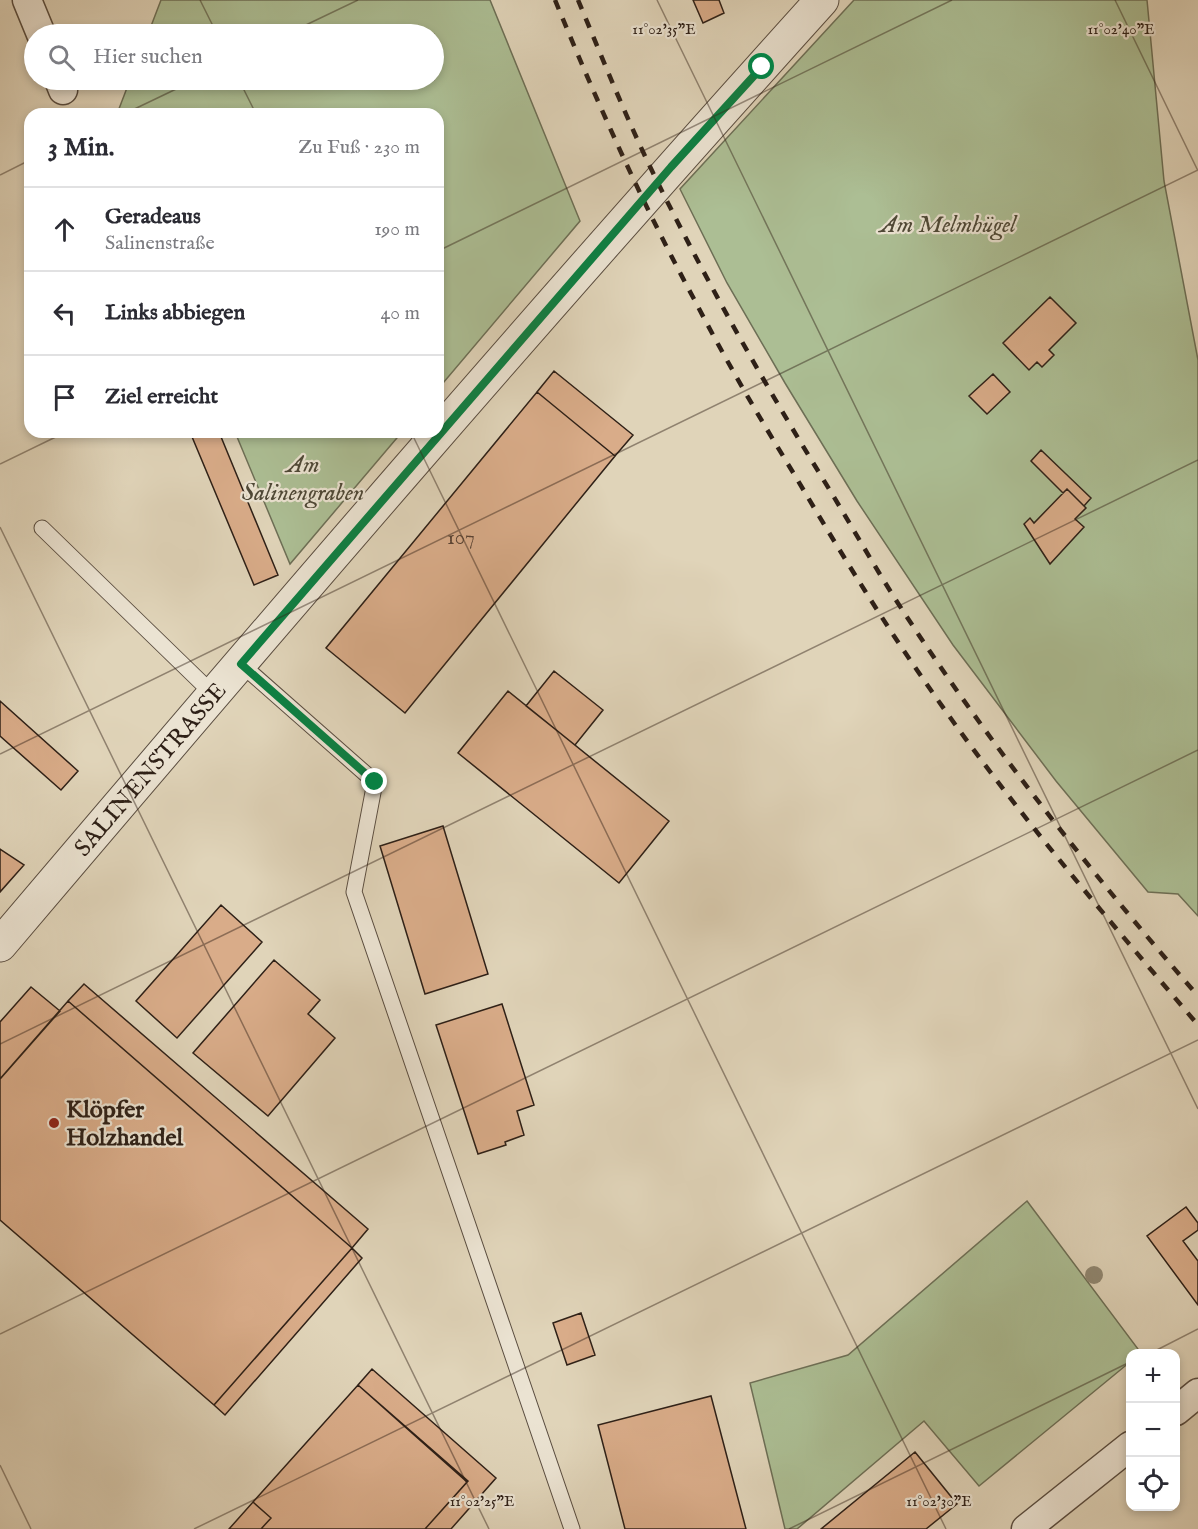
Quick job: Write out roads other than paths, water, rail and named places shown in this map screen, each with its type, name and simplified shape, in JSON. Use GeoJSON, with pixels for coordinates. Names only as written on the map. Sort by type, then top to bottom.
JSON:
{"type":"FeatureCollection","features":[{"type":"Feature","properties":{"kind":"street"},"geometry":{"type":"LineString","coordinates":[[27,0],[37,24]]}},
{"type":"Feature","properties":{"kind":"street","name":"SALINENSTRASSE"},"geometry":{"type":"LineString","coordinates":[[444,429],[671,167],[822,0]]}},
{"type":"Feature","properties":{"kind":"street","name":"SALINENSTRASSE"},"geometry":{"type":"LineString","coordinates":[[0,945],[213,694],[437,438]]}},
{"type":"Feature","properties":{"kind":"street"},"geometry":{"type":"LineString","coordinates":[[1180,1408],[1198,1393]]}},
{"type":"Feature","properties":{"kind":"street"},"geometry":{"type":"LineString","coordinates":[[1026,1529],[1126,1450]]}},
{"type":"Feature","properties":{"kind":"lane"},"geometry":{"type":"LineString","coordinates":[[42,528],[213,694]]}},
{"type":"Feature","properties":{"kind":"lane"},"geometry":{"type":"LineString","coordinates":[[241,664],[375,782],[354,892],[572,1529]]}},
{"type":"Feature","properties":{"kind":"railway"},"geometry":{"type":"LineString","coordinates":[[555,0],[621,152],[675,263],[743,388],[862,586],[916,669],[997,781],[1062,864],[1198,1025]]}},
{"type":"Feature","properties":{"kind":"railway"},"geometry":{"type":"LineString","coordinates":[[578,0],[637,140],[697,260],[780,407],[893,595],[1007,760],[1081,856],[1198,996]]}},
{"type":"Feature","properties":{"kind":"place","name":"Klöpfer Holzhandel"},"geometry":{"type":"Point","coordinates":[54,1123]}},
{"type":"Feature","properties":{"kind":"park label","name":"Am Melmhügel"},"geometry":{"type":"Point","coordinates":[948,224]}},
{"type":"Feature","properties":{"kind":"park label","name":"Am Salinengraben"},"geometry":{"type":"Point","coordinates":[303,478]}}]}
